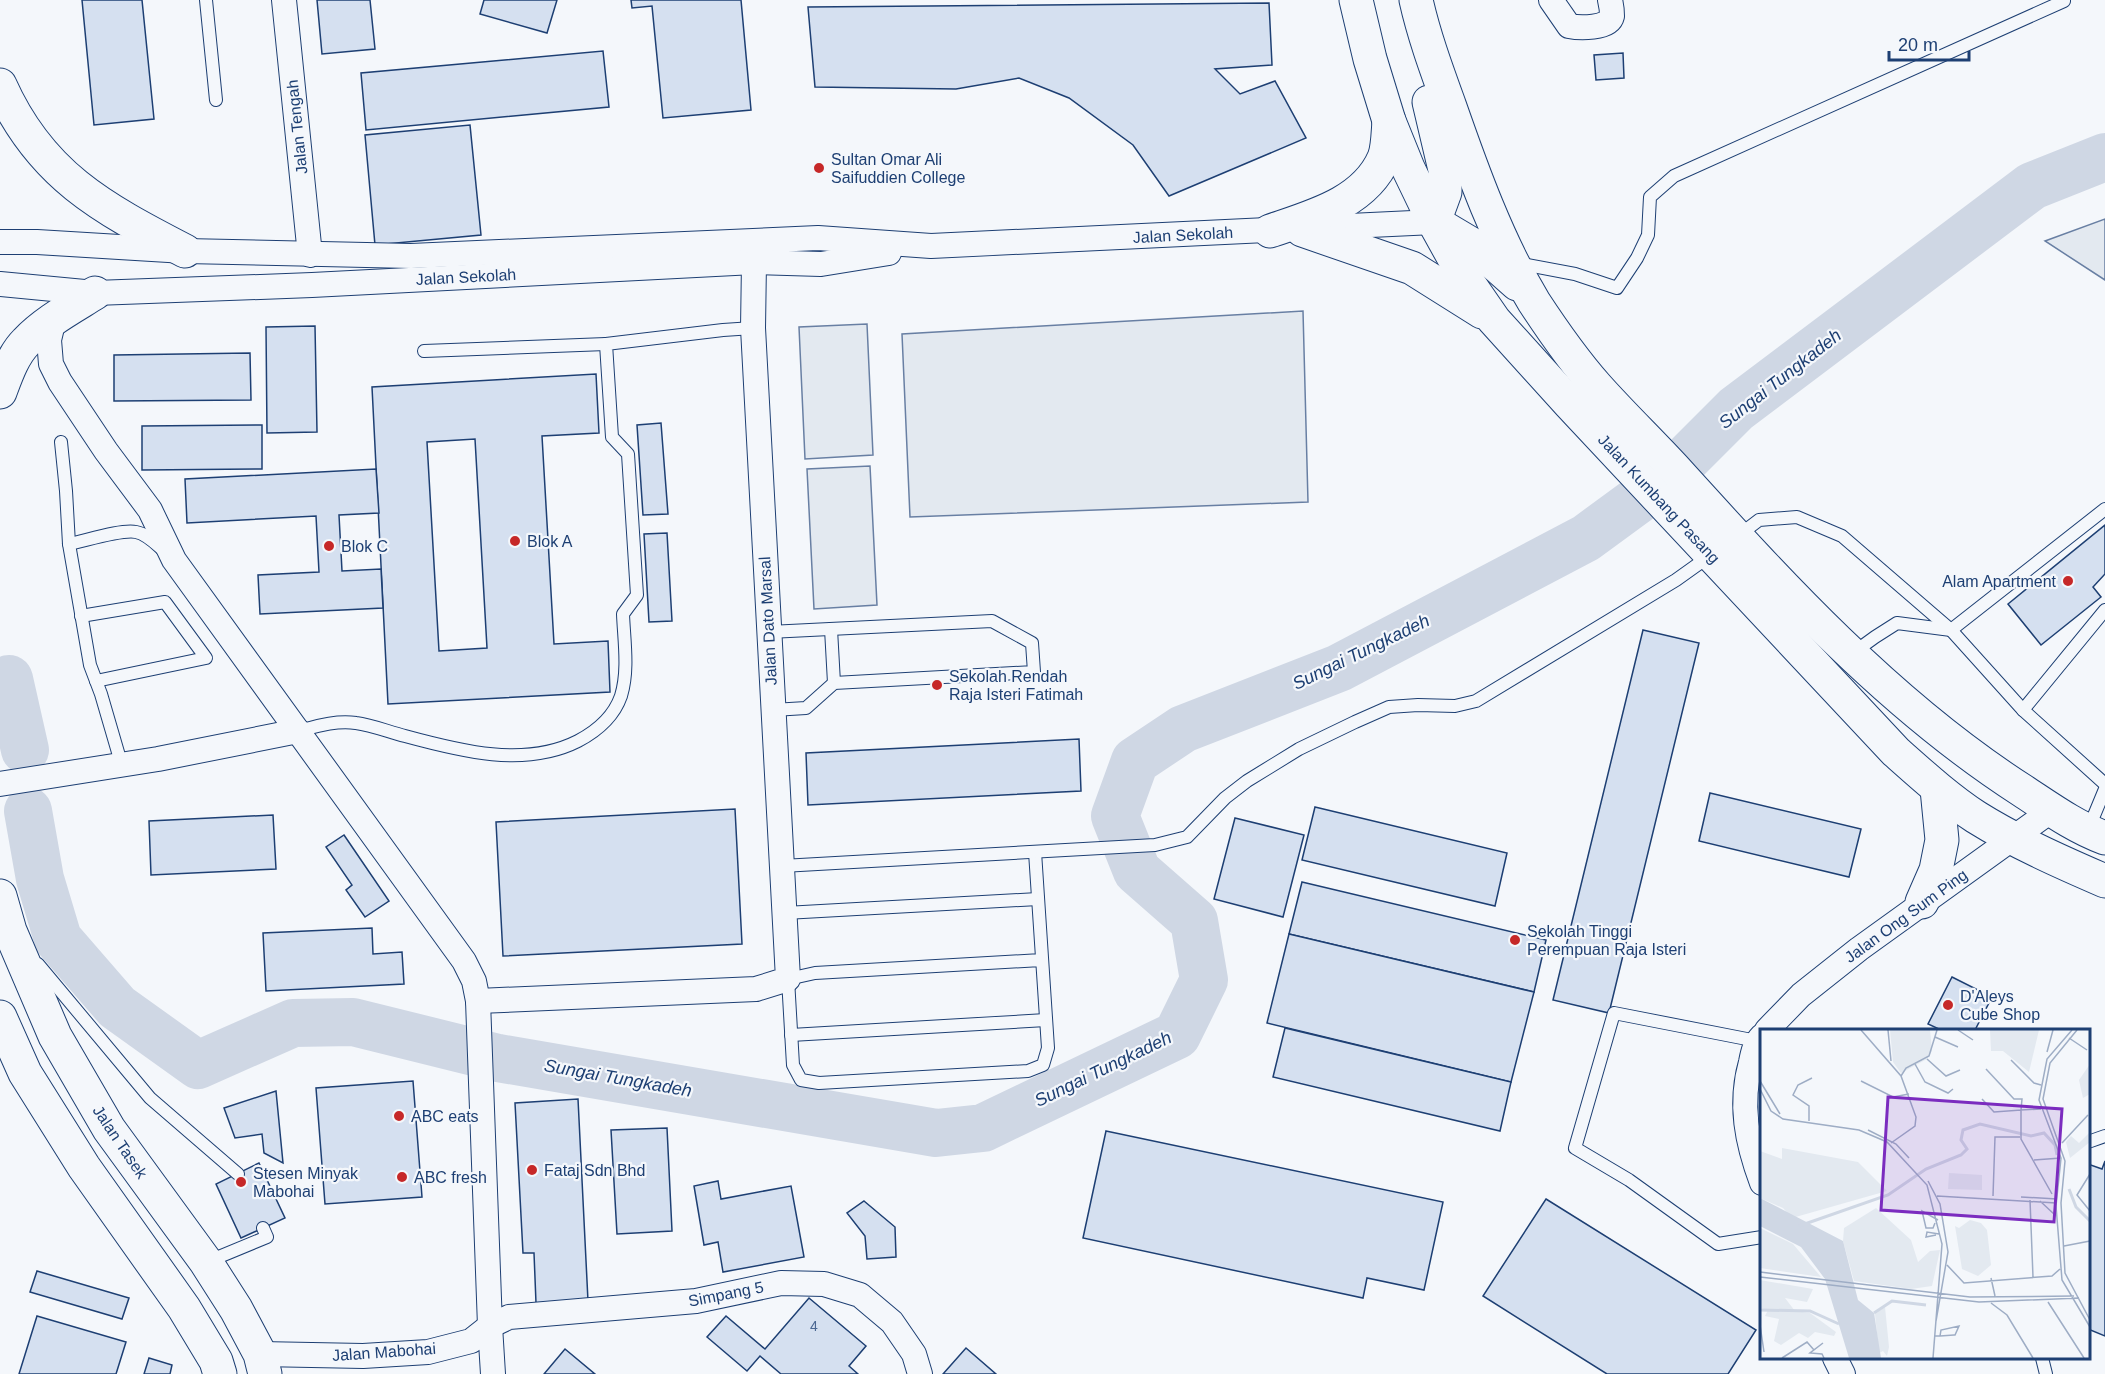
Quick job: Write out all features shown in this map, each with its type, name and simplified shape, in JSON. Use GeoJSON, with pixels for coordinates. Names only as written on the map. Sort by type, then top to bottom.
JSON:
{"type":"FeatureCollection","features":[{"type":"Feature","properties":{"kind":"main road","name":"Jalan Kumbang Pasang"},"geometry":{"type":"LineString","coordinates":[[1356,0],[1370,59],[1389,121],[1408,168],[1465,278],[1494,320],[1611,447],[1715,536],[1795,598],[1913,709],[1956,744],[2004,778],[2052,810],[2096,835]]}},
{"type":"Feature","properties":{"kind":"main road","name":"Jalan Kumbang Pasang"},"geometry":{"type":"LineString","coordinates":[[1419,14],[1461,139],[1513,262],[1534,301],[1595,386],[1636,426],[1715,536],[1896,752],[1937,789],[1976,817],[2069,866],[2105,881]]}},
{"type":"Feature","properties":{"kind":"main road"},"geometry":{"type":"LineString","coordinates":[[1419,14],[1426,87],[1444,170],[1445,192],[1434,222],[1473,245],[1534,301]]}},
{"type":"Feature","properties":{"kind":"main road"},"geometry":{"type":"LineString","coordinates":[[0,85],[20,124],[39,149],[68,180],[118,216],[185,251]]}},
{"type":"Feature","properties":{"kind":"main road"},"geometry":{"type":"LineString","coordinates":[[1270,231],[1319,214],[1349,199],[1369,181],[1385,157],[1389,121]]}},
{"type":"Feature","properties":{"kind":"main road"},"geometry":{"type":"LineString","coordinates":[[1302,230],[1412,268],[1494,320]]}},
{"type":"Feature","properties":{"kind":"main road"},"geometry":{"type":"LineString","coordinates":[[0,392],[8,372],[25,343],[54,318],[95,293]]}},
{"type":"Feature","properties":{"kind":"main road"},"geometry":{"type":"LineString","coordinates":[[1922,902],[1936,870],[1942,840],[1937,789]]}},
{"type":"Feature","properties":{"kind":"main road","name":"Jalan Tasek"},"geometry":{"type":"LineString","coordinates":[[0,896],[10,931],[55,1036],[109,1129],[206,1262],[236,1309],[262,1364]]}},
{"type":"Feature","properties":{"kind":"main road"},"geometry":{"type":"LineString","coordinates":[[0,1017],[26,1073],[78,1158],[184,1308],[215,1368]]}},
{"type":"Feature","properties":{"kind":"street","name":"Jalan Tengah"},"geometry":{"type":"LineString","coordinates":[[284,0],[309,255]]}},
{"type":"Feature","properties":{"kind":"street"},"geometry":{"type":"LineString","coordinates":[[1551,0],[1569,26],[1578,27],[1604,24],[1608,21],[1612,15],[1610,0]]}},
{"type":"Feature","properties":{"kind":"street","name":"Jalan Sekolah"},"geometry":{"type":"LineString","coordinates":[[0,242],[185,251],[411,256],[818,238],[931,246],[1434,222]]}},
{"type":"Feature","properties":{"kind":"street","name":"Jalan Sekolah"},"geometry":{"type":"LineString","coordinates":[[0,284],[95,293],[312,285],[754,262],[821,264],[931,246]]}},
{"type":"Feature","properties":{"kind":"street","name":"Jalan Dato Marsal"},"geometry":{"type":"LineString","coordinates":[[754,262],[753,328],[788,980]]}},
{"type":"Feature","properties":{"kind":"street"},"geometry":{"type":"LineString","coordinates":[[54,318],[49,340],[51,364],[60,382],[106,451],[150,510],[174,560],[464,962],[474,981],[480,1026],[493,1374]]}},
{"type":"Feature","properties":{"kind":"street"},"geometry":{"type":"LineString","coordinates":[[0,784],[122,766],[298,731]]}},
{"type":"Feature","properties":{"kind":"street","name":"Jalan Ong Sum Ping"},"geometry":{"type":"LineString","coordinates":[[1768,1029],[1801,994],[1922,902],[2052,810]]}},
{"type":"Feature","properties":{"kind":"street"},"geometry":{"type":"LineString","coordinates":[[478,1001],[756,989],[788,980]]}},
{"type":"Feature","properties":{"kind":"street","name":"Jalan Ong Sum Ping"},"geometry":{"type":"LineString","coordinates":[[1760,1041],[1747,1074],[1744,1106],[1747,1134],[1760,1180]]}},
{"type":"Feature","properties":{"kind":"street","name":"Simpang 5"},"geometry":{"type":"LineString","coordinates":[[490,1326],[509,1317],[696,1301],[781,1283],[824,1284],[860,1295],[892,1322],[914,1354],[920,1374]]}},
{"type":"Feature","properties":{"kind":"street","name":"Jalan Mabohai"},"geometry":{"type":"LineString","coordinates":[[262,1364],[428,1352],[471,1341],[490,1326]]}},
{"type":"Feature","properties":{"kind":"street"},"geometry":{"type":"LineString","coordinates":[[1836,1359],[1843,1374]]}},
{"type":"Feature","properties":{"kind":"lane"},"geometry":{"type":"LineString","coordinates":[[207,0],[216,100]]}},
{"type":"Feature","properties":{"kind":"lane"},"geometry":{"type":"LineString","coordinates":[[1513,262],[1575,274],[1617,288],[1637,258],[1648,235],[1650,197],[1674,176],[2064,1]]}},
{"type":"Feature","properties":{"kind":"lane"},"geometry":{"type":"LineString","coordinates":[[424,351],[606,344],[753,328]]}},
{"type":"Feature","properties":{"kind":"lane"},"geometry":{"type":"LineString","coordinates":[[298,731],[332,723],[356,723],[438,745],[486,754],[535,754],[561,749],[589,735],[610,717],[621,698],[625,678],[623,614],[637,595],[628,454],[612,436],[606,344]]}},
{"type":"Feature","properties":{"kind":"lane"},"geometry":{"type":"LineString","coordinates":[[61,442],[69,544],[90,665],[122,766]]}},
{"type":"Feature","properties":{"kind":"lane"},"geometry":{"type":"LineString","coordinates":[[1852,654],[1897,623],[1951,630],[2105,509]]}},
{"type":"Feature","properties":{"kind":"lane"},"geometry":{"type":"LineString","coordinates":[[782,866],[1090,850],[1155,844],[1187,837],[1225,798],[1247,781],[1299,749],[1389,707],[1455,706],[1476,701],[1676,580],[1715,536],[1759,520],[1797,517],[1842,536],[1951,630],[2023,710],[2105,784]]}},
{"type":"Feature","properties":{"kind":"lane"},"geometry":{"type":"LineString","coordinates":[[69,544],[136,532],[148,538],[174,560]]}},
{"type":"Feature","properties":{"kind":"lane"},"geometry":{"type":"LineString","coordinates":[[81,616],[165,602],[206,658],[96,681]]}},
{"type":"Feature","properties":{"kind":"lane"},"geometry":{"type":"LineString","coordinates":[[2023,710],[2105,610]]}},
{"type":"Feature","properties":{"kind":"lane"},"geometry":{"type":"LineString","coordinates":[[769,632],[992,621],[1032,643],[1034,672],[834,683],[806,708],[773,710]]}},
{"type":"Feature","properties":{"kind":"lane"},"geometry":{"type":"LineString","coordinates":[[831,629],[834,683]]}},
{"type":"Feature","properties":{"kind":"lane"},"geometry":{"type":"LineString","coordinates":[[2096,835],[2105,789]]}},
{"type":"Feature","properties":{"kind":"lane"},"geometry":{"type":"LineString","coordinates":[[1035,852],[1048,1048],[1043,1065],[1028,1071],[819,1083],[801,1080],[793,1065],[788,980],[816,973],[1041,960]]}},
{"type":"Feature","properties":{"kind":"lane"},"geometry":{"type":"LineString","coordinates":[[785,913],[1038,899]]}},
{"type":"Feature","properties":{"kind":"lane"},"geometry":{"type":"LineString","coordinates":[[10,931],[150,1098],[238,1174]]}},
{"type":"Feature","properties":{"kind":"lane"},"geometry":{"type":"LineString","coordinates":[[1760,1036],[1614,1013],[1575,1148],[1629,1180],[1718,1244],[1760,1237]]}},
{"type":"Feature","properties":{"kind":"lane"},"geometry":{"type":"LineString","coordinates":[[791,1035],[1046,1020]]}},
{"type":"Feature","properties":{"kind":"lane"},"geometry":{"type":"LineString","coordinates":[[2090,1141],[2105,1136]]}},
{"type":"Feature","properties":{"kind":"lane"},"geometry":{"type":"LineString","coordinates":[[206,1262],[267,1237],[263,1228]]}},
{"type":"Feature","properties":{"kind":"lane"},"geometry":{"type":"LineString","coordinates":[[2042,1359],[2046,1374]]}},
{"type":"Feature","properties":{"kind":"shaded area"},"geometry":{"type":"Polygon","coordinates":[[[2105,219],[2105,280],[2045,241],[2105,219]]]}},
{"type":"Feature","properties":{"kind":"shaded area"},"geometry":{"type":"Polygon","coordinates":[[[1303,311],[1308,502],[910,517],[902,334],[1303,311]]]}},
{"type":"Feature","properties":{"kind":"shaded area"},"geometry":{"type":"Polygon","coordinates":[[[867,324],[873,455],[805,459],[799,327],[867,324]]]}},
{"type":"Feature","properties":{"kind":"shaded area"},"geometry":{"type":"Polygon","coordinates":[[[870,466],[877,605],[814,609],[807,469],[870,466]]]}},
{"type":"Feature","properties":{"kind":"building"},"geometry":{"type":"Polygon","coordinates":[[[82,0],[142,0],[154,119],[94,125],[82,0]]]}},
{"type":"Feature","properties":{"kind":"building"},"geometry":{"type":"Polygon","coordinates":[[[317,0],[370,0],[375,49],[322,54],[317,0]]]}},
{"type":"Feature","properties":{"kind":"building"},"geometry":{"type":"Polygon","coordinates":[[[484,0],[557,0],[547,33],[480,14],[484,0]]]}},
{"type":"Feature","properties":{"kind":"building"},"geometry":{"type":"Polygon","coordinates":[[[631,0],[741,0],[751,110],[663,118],[652,6],[632,8],[631,0]]]}},
{"type":"Feature","properties":{"kind":"building"},"geometry":{"type":"Polygon","coordinates":[[[1269,3],[1272,65],[1215,69],[1240,94],[1275,81],[1306,138],[1169,196],[1133,145],[1069,98],[1019,78],[956,89],[815,87],[808,7],[1269,3]]]}},
{"type":"Feature","properties":{"kind":"building"},"geometry":{"type":"Polygon","coordinates":[[[603,51],[609,107],[366,130],[361,73],[603,51]]]}},
{"type":"Feature","properties":{"kind":"building"},"geometry":{"type":"Polygon","coordinates":[[[1623,53],[1624,78],[1596,80],[1594,55],[1623,53]]]}},
{"type":"Feature","properties":{"kind":"building"},"geometry":{"type":"Polygon","coordinates":[[[470,125],[481,235],[375,245],[365,135],[470,125]]]}},
{"type":"Feature","properties":{"kind":"building"},"geometry":{"type":"Polygon","coordinates":[[[315,326],[317,432],[267,433],[266,327],[315,326]]]}},
{"type":"Feature","properties":{"kind":"building"},"geometry":{"type":"Polygon","coordinates":[[[250,353],[251,400],[114,401],[114,355],[250,353]]]}},
{"type":"Feature","properties":{"kind":"building","name":"Blok A"},"geometry":{"type":"Polygon","coordinates":[[[596,374],[599,433],[542,436],[554,644],[608,641],[610,692],[388,704],[372,387],[596,374]],[[475,439],[427,442],[439,651],[487,648],[475,439]]]}},
{"type":"Feature","properties":{"kind":"building"},"geometry":{"type":"Polygon","coordinates":[[[661,423],[668,514],[643,515],[637,425],[661,423]]]}},
{"type":"Feature","properties":{"kind":"building"},"geometry":{"type":"Polygon","coordinates":[[[262,425],[262,469],[142,470],[142,426],[262,425]]]}},
{"type":"Feature","properties":{"kind":"building","name":"Blok C"},"geometry":{"type":"Polygon","coordinates":[[[376,469],[379,513],[339,515],[342,571],[381,569],[383,608],[260,614],[258,575],[319,572],[316,516],[187,523],[185,479],[376,469]]]}},
{"type":"Feature","properties":{"kind":"building","name":"Alam Apartment"},"geometry":{"type":"Polygon","coordinates":[[[2105,525],[2105,574],[2093,587],[2101,597],[2041,645],[2008,604],[2105,525]]]}},
{"type":"Feature","properties":{"kind":"building"},"geometry":{"type":"Polygon","coordinates":[[[667,533],[672,621],[649,622],[644,534],[667,533]]]}},
{"type":"Feature","properties":{"kind":"building"},"geometry":{"type":"Polygon","coordinates":[[[1643,630],[1699,643],[1609,1013],[1553,1000],[1643,630]]]}},
{"type":"Feature","properties":{"kind":"building"},"geometry":{"type":"Polygon","coordinates":[[[1079,739],[1081,791],[808,805],[806,753],[1079,739]]]}},
{"type":"Feature","properties":{"kind":"building"},"geometry":{"type":"Polygon","coordinates":[[[1710,793],[1861,829],[1849,877],[1699,841],[1710,793]]]}},
{"type":"Feature","properties":{"kind":"building"},"geometry":{"type":"Polygon","coordinates":[[[1315,807],[1507,853],[1495,906],[1302,860],[1315,807]]]}},
{"type":"Feature","properties":{"kind":"building"},"geometry":{"type":"Polygon","coordinates":[[[735,809],[742,944],[503,956],[496,822],[735,809]]]}},
{"type":"Feature","properties":{"kind":"building"},"geometry":{"type":"Polygon","coordinates":[[[273,815],[276,869],[151,875],[149,821],[273,815]]]}},
{"type":"Feature","properties":{"kind":"building"},"geometry":{"type":"Polygon","coordinates":[[[1235,818],[1304,835],[1283,917],[1214,899],[1235,818]]]}},
{"type":"Feature","properties":{"kind":"building"},"geometry":{"type":"Polygon","coordinates":[[[344,835],[389,901],[365,917],[346,890],[352,885],[326,847],[344,835]]]}},
{"type":"Feature","properties":{"kind":"building"},"geometry":{"type":"Polygon","coordinates":[[[1302,882],[1546,940],[1534,992],[1289,934],[1302,882]]]}},
{"type":"Feature","properties":{"kind":"building"},"geometry":{"type":"Polygon","coordinates":[[[372,928],[373,954],[402,952],[404,984],[266,991],[263,933],[372,928]]]}},
{"type":"Feature","properties":{"kind":"building"},"geometry":{"type":"Polygon","coordinates":[[[1289,934],[1534,992],[1511,1082],[1267,1023],[1289,934]]]}},
{"type":"Feature","properties":{"kind":"building"},"geometry":{"type":"Polygon","coordinates":[[[1952,977],[1992,997],[1976,1029],[1939,1029],[1928,1024],[1952,977]]]}},
{"type":"Feature","properties":{"kind":"building"},"geometry":{"type":"Polygon","coordinates":[[[1285,1028],[1511,1082],[1500,1131],[1273,1077],[1285,1028]]]}},
{"type":"Feature","properties":{"kind":"building"},"geometry":{"type":"Polygon","coordinates":[[[413,1081],[422,1197],[325,1204],[316,1088],[413,1081]]]}},
{"type":"Feature","properties":{"kind":"building"},"geometry":{"type":"Polygon","coordinates":[[[276,1091],[283,1163],[264,1153],[262,1134],[235,1138],[224,1108],[276,1091]]]}},
{"type":"Feature","properties":{"kind":"building"},"geometry":{"type":"Polygon","coordinates":[[[578,1099],[588,1301],[536,1303],[534,1253],[523,1253],[515,1103],[578,1099]]]}},
{"type":"Feature","properties":{"kind":"building"},"geometry":{"type":"Polygon","coordinates":[[[667,1128],[672,1231],[617,1234],[611,1130],[667,1128]]]}},
{"type":"Feature","properties":{"kind":"building"},"geometry":{"type":"Polygon","coordinates":[[[1106,1131],[1443,1202],[1424,1290],[1367,1278],[1363,1298],[1083,1238],[1106,1131]]]}},
{"type":"Feature","properties":{"kind":"building"},"geometry":{"type":"Polygon","coordinates":[[[2105,1161],[2105,1336],[2090,1330],[2090,1165],[2102,1169],[2105,1161]]]}},
{"type":"Feature","properties":{"kind":"building"},"geometry":{"type":"Polygon","coordinates":[[[259,1163],[285,1218],[241,1238],[216,1184],[259,1163]]]}},
{"type":"Feature","properties":{"kind":"building"},"geometry":{"type":"Polygon","coordinates":[[[718,1181],[721,1199],[791,1186],[804,1257],[723,1272],[718,1242],[704,1245],[694,1186],[718,1181]]]}},
{"type":"Feature","properties":{"kind":"building"},"geometry":{"type":"Polygon","coordinates":[[[1546,1199],[1756,1330],[1728,1374],[1607,1374],[1483,1296],[1546,1199]]]}},
{"type":"Feature","properties":{"kind":"building"},"geometry":{"type":"Polygon","coordinates":[[[864,1201],[895,1227],[896,1257],[867,1259],[865,1236],[847,1213],[864,1201]]]}},
{"type":"Feature","properties":{"kind":"building"},"geometry":{"type":"Polygon","coordinates":[[[37,1271],[129,1298],[122,1319],[30,1292],[37,1271]]]}},
{"type":"Feature","properties":{"kind":"building"},"geometry":{"type":"Polygon","coordinates":[[[809,1298],[866,1346],[849,1366],[858,1374],[781,1374],[760,1356],[747,1371],[707,1337],[726,1316],[765,1349],[809,1298]]]}},
{"type":"Feature","properties":{"kind":"building"},"geometry":{"type":"Polygon","coordinates":[[[37,1316],[126,1342],[116,1374],[19,1374],[37,1316]]]}},
{"type":"Feature","properties":{"kind":"building"},"geometry":{"type":"Polygon","coordinates":[[[966,1348],[996,1374],[943,1374],[966,1348]]]}},
{"type":"Feature","properties":{"kind":"building"},"geometry":{"type":"Polygon","coordinates":[[[565,1349],[595,1374],[544,1374],[565,1349]]]}},
{"type":"Feature","properties":{"kind":"building"},"geometry":{"type":"Polygon","coordinates":[[[149,1358],[172,1365],[170,1374],[144,1374],[149,1358]]]}},
{"type":"Feature","properties":{"kind":"waterway","name":"Sungai Tungkadeh"},"geometry":{"type":"LineString","coordinates":[[28,811],[40,879],[58,939],[117,1007],[198,1065],[293,1023],[353,1022],[498,1058],[936,1133],[983,1128],[1177,1035],[1204,980],[1194,921],[1137,871],[1115,816],[1135,761],[1183,729],[1339,668],[1586,538],[1665,480],[1736,409],[2032,186],[2105,157]]}},
{"type":"Feature","properties":{"kind":"waterway","name":"Sungai Tungkadeh"},"geometry":{"type":"LineString","coordinates":[[9,679],[25,750]]}},
{"type":"Feature","properties":{"kind":"place","name":"Sultan Omar Ali Saifuddien College"},"geometry":{"type":"Point","coordinates":[819,168]}},
{"type":"Feature","properties":{"kind":"place","name":"Blok A"},"geometry":{"type":"Point","coordinates":[515,541]}},
{"type":"Feature","properties":{"kind":"place","name":"Blok C"},"geometry":{"type":"Point","coordinates":[329,546]}},
{"type":"Feature","properties":{"kind":"place","name":"Alam Apartment"},"geometry":{"type":"Point","coordinates":[2068,581]}},
{"type":"Feature","properties":{"kind":"place","name":"Sekolah Rendah Raja Isteri Fatimah"},"geometry":{"type":"Point","coordinates":[937,685]}},
{"type":"Feature","properties":{"kind":"place","name":"Sekolah Tinggi Perempuan Raja Isteri"},"geometry":{"type":"Point","coordinates":[1515,940]}},
{"type":"Feature","properties":{"kind":"place","name":"D'Aleys Cube Shop"},"geometry":{"type":"Point","coordinates":[1948,1005]}},
{"type":"Feature","properties":{"kind":"place","name":"ABC eats"},"geometry":{"type":"Point","coordinates":[399,1116]}},
{"type":"Feature","properties":{"kind":"place","name":"Fataj Sdn Bhd"},"geometry":{"type":"Point","coordinates":[532,1170]}},
{"type":"Feature","properties":{"kind":"place","name":"ABC fresh"},"geometry":{"type":"Point","coordinates":[402,1177]}},
{"type":"Feature","properties":{"kind":"place","name":"Stesen Minyak Mabohai"},"geometry":{"type":"Point","coordinates":[241,1182]}}]}
